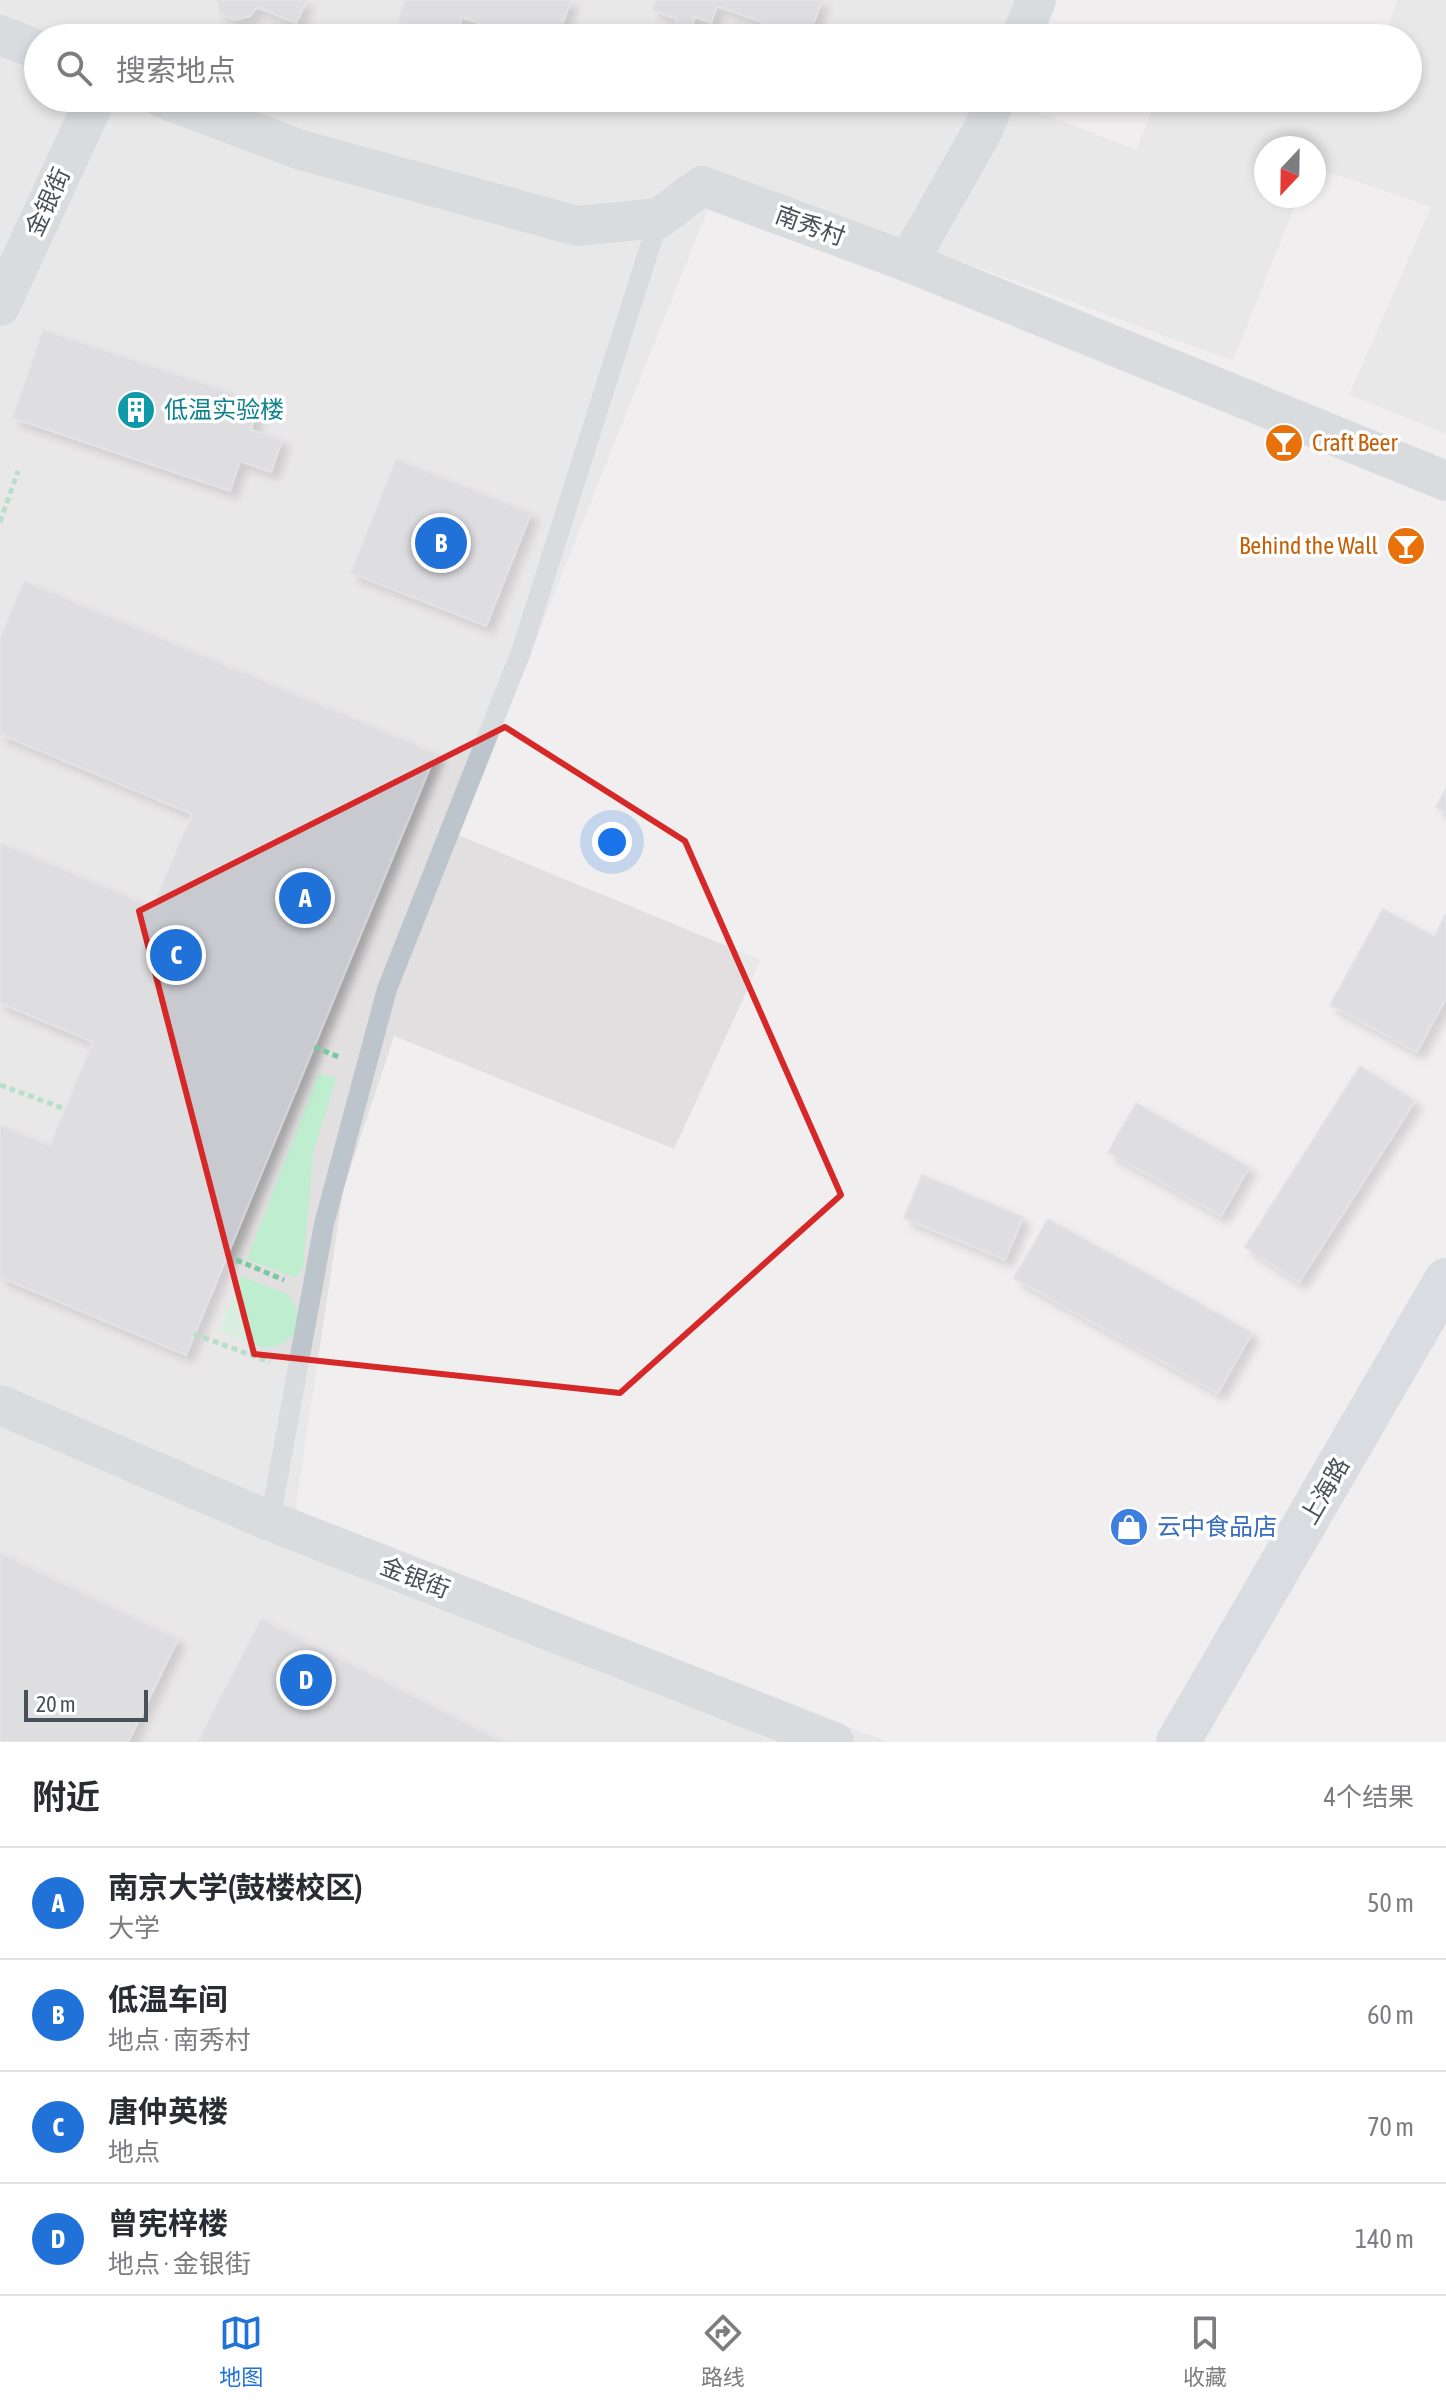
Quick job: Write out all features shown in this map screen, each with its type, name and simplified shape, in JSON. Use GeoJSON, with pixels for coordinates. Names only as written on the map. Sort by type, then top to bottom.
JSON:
{"type":"FeatureCollection","features":[{"type":"Feature","properties":{"kind":"main road","name":"上海路"},"geometry":{"type":"LineString","coordinates":[[1178,1742],[1446,1280]]}},
{"type":"Feature","properties":{"kind":"street"},"geometry":{"type":"LineString","coordinates":[[1027,24],[1036,0]]}},
{"type":"Feature","properties":{"kind":"street"},"geometry":{"type":"LineString","coordinates":[[0,35],[24,44]]}},
{"type":"Feature","properties":{"kind":"street","name":"金银街"},"geometry":{"type":"LineString","coordinates":[[0,306],[90,112]]}},
{"type":"Feature","properties":{"kind":"street"},"geometry":{"type":"LineString","coordinates":[[199,112],[301,150],[577,226],[659,218]]}},
{"type":"Feature","properties":{"kind":"street"},"geometry":{"type":"LineString","coordinates":[[908,262],[990,112]]}},
{"type":"Feature","properties":{"kind":"street","name":"南秀村"},"geometry":{"type":"LineString","coordinates":[[659,218],[702,186],[908,262],[1446,481]]}},
{"type":"Feature","properties":{"kind":"street","name":"金银街"},"geometry":{"type":"LineString","coordinates":[[0,1405],[270,1521],[834,1742]]}},
{"type":"Feature","properties":{"kind":"lane"},"geometry":{"type":"LineString","coordinates":[[270,1521],[324,1224],[387,989],[521,652],[659,218]]}},
{"type":"Feature","properties":{"kind":"path"},"geometry":{"type":"LineString","coordinates":[[0,522],[18,471]]}},
{"type":"Feature","properties":{"kind":"path"},"geometry":{"type":"LineString","coordinates":[[0,1085],[65,1109]]}},
{"type":"Feature","properties":{"kind":"path"},"geometry":{"type":"LineString","coordinates":[[227,1256],[311,1292]]}},
{"type":"Feature","properties":{"kind":"path"},"geometry":{"type":"LineString","coordinates":[[194,1334],[297,1372]]}},
{"type":"Feature","properties":{"kind":"highlighted area"},"geometry":{"type":"Polygon","coordinates":[[[505,727],[685,841],[841,1195],[620,1393],[254,1354],[139,911],[505,727]]]}},
{"type":"Feature","properties":{"kind":"shaded area"},"geometry":{"type":"Polygon","coordinates":[[[0,0],[1015,0],[1009,24],[24,24],[24,112],[1040,112],[1136,150],[1151,112],[1422,112],[1422,24],[1389,24],[1397,0],[1446,0],[1446,434],[1349,395],[1431,207],[1326,171],[1326,136],[1254,136],[1254,208],[1294,208],[1233,361],[722,174],[458,835],[761,960],[674,1149],[394,1036],[343,1191],[294,1520],[889,1742],[0,1742],[0,0]]]}},
{"type":"Feature","properties":{"kind":"green space"},"geometry":{"type":"Polygon","coordinates":[[[319,1073],[336,1078],[313,1153],[303,1268],[296,1278],[247,1259],[319,1073]]]}},
{"type":"Feature","properties":{"kind":"green space"},"geometry":{"type":"Polygon","coordinates":[[[241,1276],[289,1295],[296,1307],[298,1329],[289,1339],[279,1345],[261,1347],[219,1330],[241,1276]]]}},
{"type":"Feature","properties":{"kind":"building"},"geometry":{"type":"Polygon","coordinates":[[[217,0],[307,0],[296,23],[257,7],[250,16],[235,20],[220,13],[217,0]]]}},
{"type":"Feature","properties":{"kind":"building"},"geometry":{"type":"Polygon","coordinates":[[[405,0],[571,0],[562,24],[482,24],[462,17],[460,24],[406,24],[398,21],[405,0]]]}},
{"type":"Feature","properties":{"kind":"building"},"geometry":{"type":"Polygon","coordinates":[[[656,0],[822,0],[813,24],[761,24],[717,6],[711,23],[695,17],[693,24],[676,24],[677,19],[652,10],[656,0]]]}},
{"type":"Feature","properties":{"kind":"building","name":"低温实验楼"},"geometry":{"type":"Polygon","coordinates":[[[43,330],[259,402],[251,430],[282,440],[271,472],[240,461],[230,491],[13,418],[43,330]]]}},
{"type":"Feature","properties":{"kind":"building"},"geometry":{"type":"Polygon","coordinates":[[[396,459],[531,513],[486,626],[351,573],[396,459]]]}},
{"type":"Feature","properties":{"kind":"building"},"geometry":{"type":"Polygon","coordinates":[[[24,581],[436,753],[186,1355],[0,1277],[0,1125],[50,1146],[93,1042],[0,1003],[0,843],[153,907],[192,814],[0,734],[0,639],[24,581]]]}},
{"type":"Feature","properties":{"kind":"building"},"geometry":{"type":"Polygon","coordinates":[[[1446,789],[1446,812],[1436,807],[1446,789]]]}},
{"type":"Feature","properties":{"kind":"building"},"geometry":{"type":"Polygon","coordinates":[[[1383,909],[1434,937],[1446,914],[1446,998],[1417,1052],[1330,1005],[1383,909]]]}},
{"type":"Feature","properties":{"kind":"building"},"geometry":{"type":"Polygon","coordinates":[[[1360,1066],[1415,1101],[1299,1282],[1245,1247],[1360,1066]]]}},
{"type":"Feature","properties":{"kind":"building"},"geometry":{"type":"Polygon","coordinates":[[[1136,1103],[1249,1167],[1221,1216],[1108,1152],[1136,1103]]]}},
{"type":"Feature","properties":{"kind":"building"},"geometry":{"type":"Polygon","coordinates":[[[922,1175],[1023,1217],[1005,1260],[904,1218],[922,1175]]]}},
{"type":"Feature","properties":{"kind":"building"},"geometry":{"type":"Polygon","coordinates":[[[1048,1219],[1252,1333],[1218,1393],[1014,1278],[1048,1219]]]}},
{"type":"Feature","properties":{"kind":"building"},"geometry":{"type":"Polygon","coordinates":[[[0,1553],[178,1639],[128,1742],[0,1742],[0,1553]]]}},
{"type":"Feature","properties":{"kind":"building"},"geometry":{"type":"Polygon","coordinates":[[[261,1619],[503,1742],[198,1742],[261,1619]]]}},
{"type":"Feature","properties":{"kind":"place","name":"低温实验楼"},"geometry":{"type":"Point","coordinates":[136,410]}},
{"type":"Feature","properties":{"kind":"place","name":"Craft Beer"},"geometry":{"type":"Point","coordinates":[1284,443]}},
{"type":"Feature","properties":{"kind":"place","name":"低温车间"},"geometry":{"type":"Point","coordinates":[441,543]}},
{"type":"Feature","properties":{"kind":"place","name":"Behind the Wall"},"geometry":{"type":"Point","coordinates":[1406,546]}},
{"type":"Feature","properties":{"kind":"place","name":"南京大学(鼓楼校区)"},"geometry":{"type":"Point","coordinates":[305,898]}},
{"type":"Feature","properties":{"kind":"place","name":"唐仲英楼"},"geometry":{"type":"Point","coordinates":[176,955]}},
{"type":"Feature","properties":{"kind":"place","name":"云中食品店"},"geometry":{"type":"Point","coordinates":[1129,1527]}},
{"type":"Feature","properties":{"kind":"place","name":"曾宪梓楼"},"geometry":{"type":"Point","coordinates":[306,1680]}}]}
